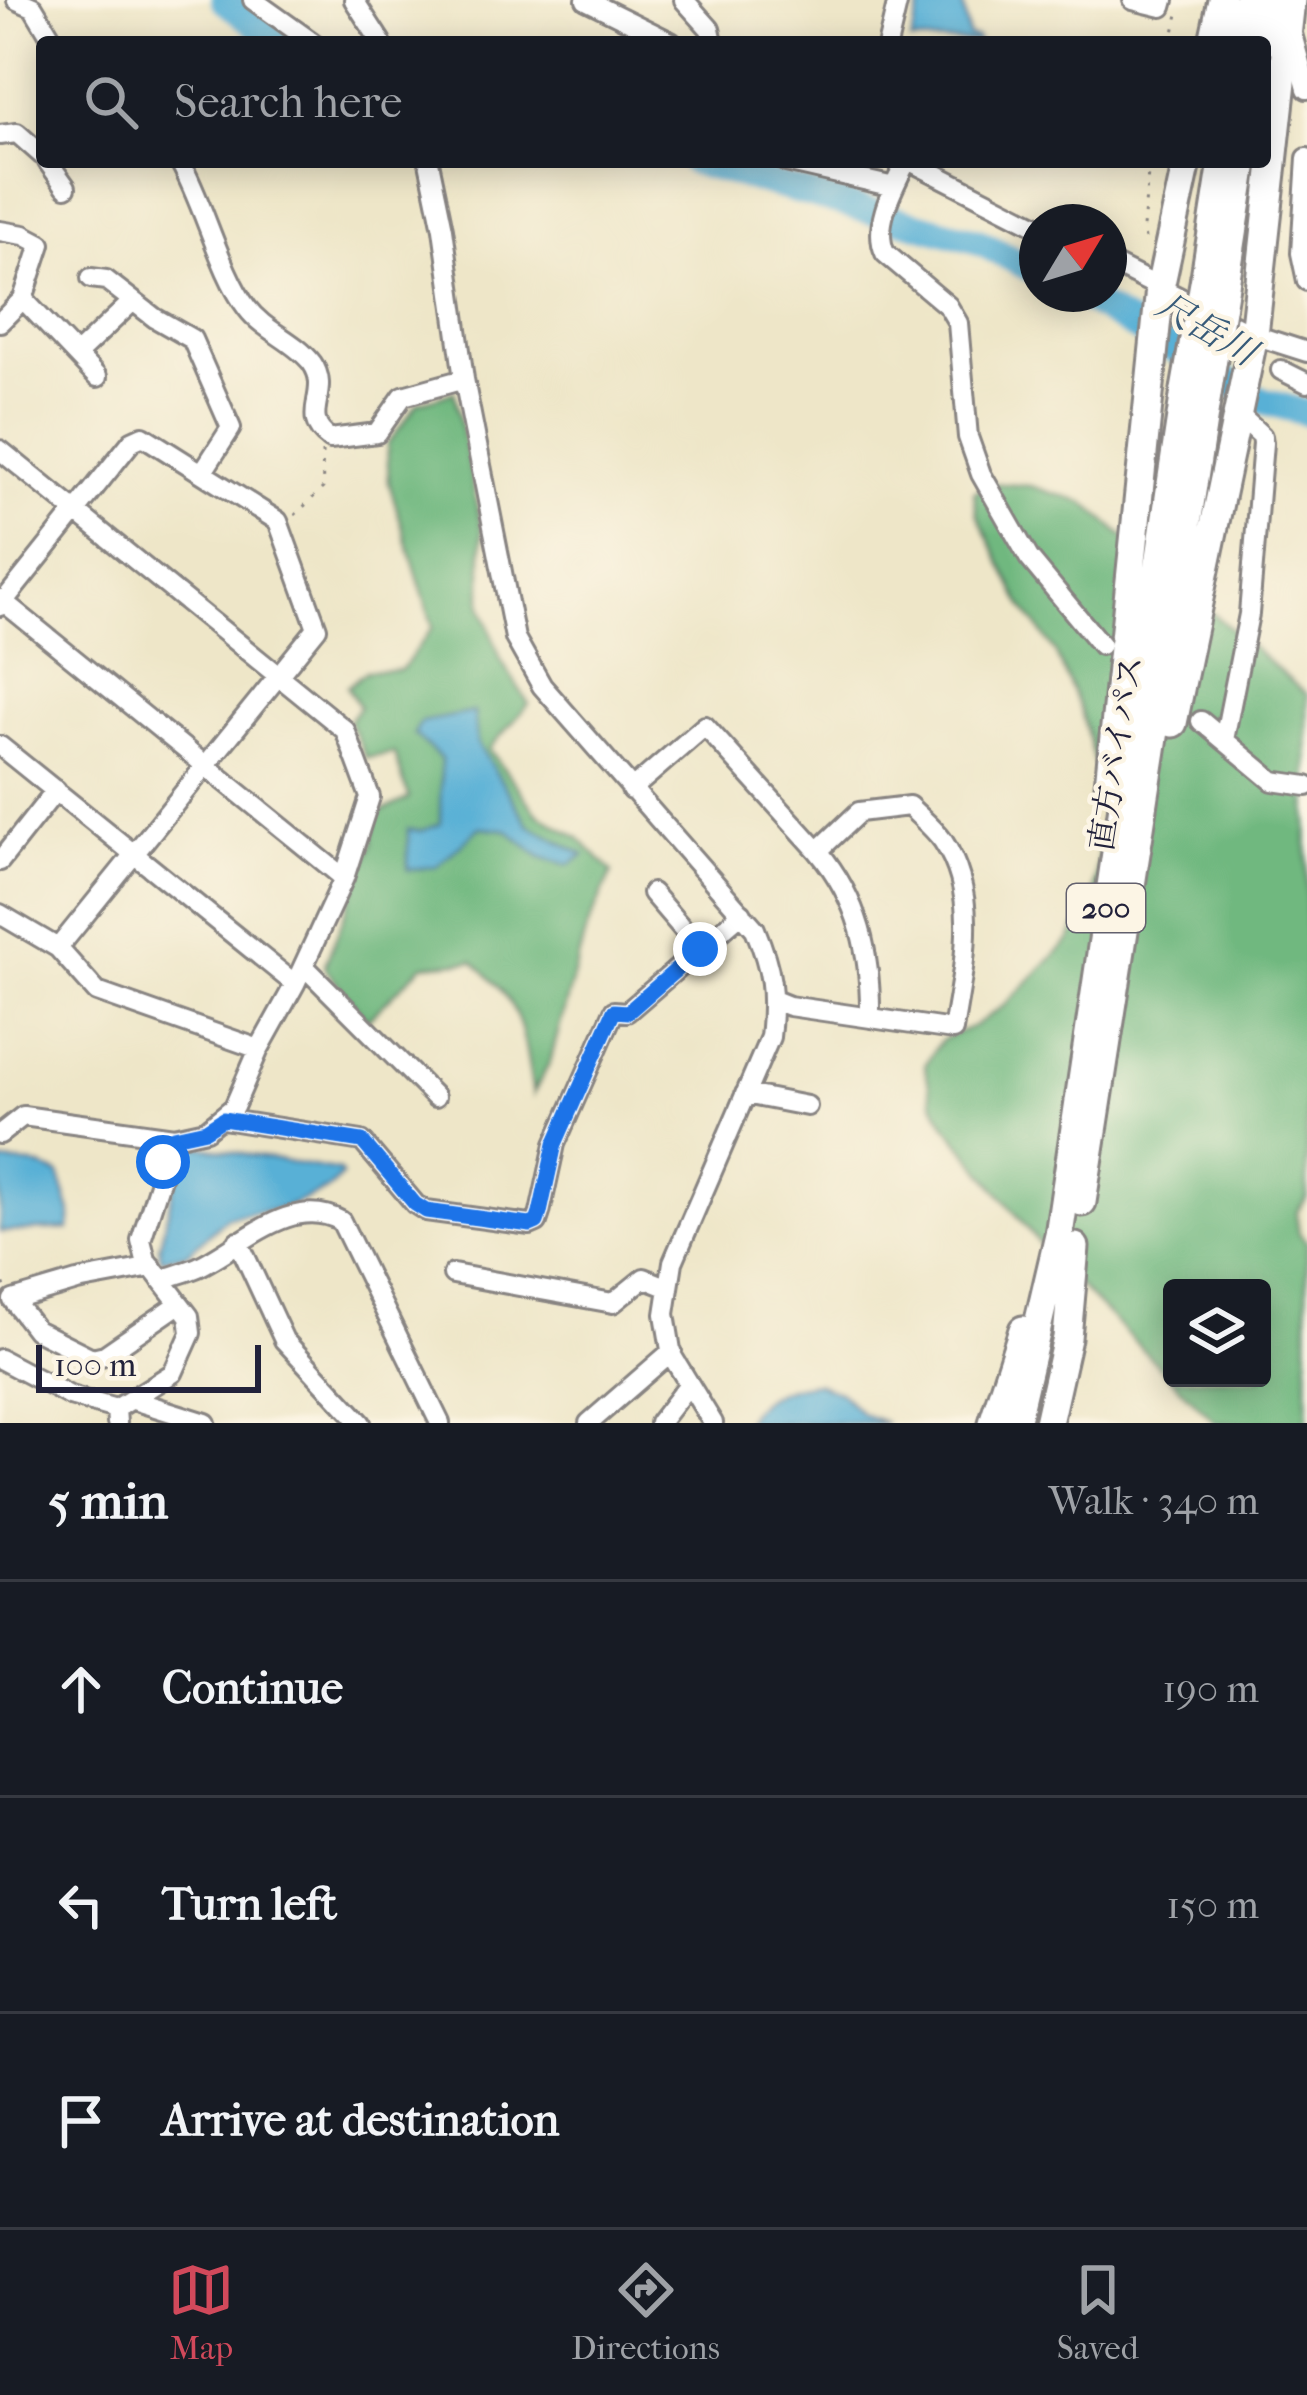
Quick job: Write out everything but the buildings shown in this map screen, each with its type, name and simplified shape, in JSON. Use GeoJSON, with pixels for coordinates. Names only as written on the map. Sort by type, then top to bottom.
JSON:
{"type":"FeatureCollection","features":[{"type":"Feature","properties":{"kind":"highway"},"geometry":{"type":"LineString","coordinates":[[1214,36],[1222,0]]}},
{"type":"Feature","properties":{"kind":"highway"},"geometry":{"type":"LineString","coordinates":[[1242,36],[1248,0]]}},
{"type":"Feature","properties":{"kind":"highway"},"geometry":{"type":"LineString","coordinates":[[1265,36],[1270,0]]}},
{"type":"Feature","properties":{"kind":"highway"},"geometry":{"type":"LineString","coordinates":[[1104,987],[1148,845],[1254,335],[1290,12]]}},
{"type":"Feature","properties":{"kind":"highway"},"geometry":{"type":"LineString","coordinates":[[1104,987],[1113,722],[1160,288],[1186,168]]}},
{"type":"Feature","properties":{"kind":"highway","name":"直方バイパス"},"geometry":{"type":"LineString","coordinates":[[1215,281],[1222,168]]}},
{"type":"Feature","properties":{"kind":"highway","name":"直方バイパス"},"geometry":{"type":"LineString","coordinates":[[1033,1423],[1067,1241],[1215,281],[1243,168]]}},
{"type":"Feature","properties":{"kind":"highway"},"geometry":{"type":"LineString","coordinates":[[994,1423],[1067,1241]]}},
{"type":"Feature","properties":{"kind":"highway"},"geometry":{"type":"LineString","coordinates":[[1048,1423],[1067,1337],[1067,1241]]}},
{"type":"Feature","properties":{"kind":"highway","name":"直方バイパス"},"geometry":{"type":"LineString","coordinates":[[1015,1423],[1067,1241]]}},
{"type":"Feature","properties":{"kind":"street"},"geometry":{"type":"LineString","coordinates":[[17,0],[33,8],[51,36]]}},
{"type":"Feature","properties":{"kind":"street"},"geometry":{"type":"LineString","coordinates":[[253,0],[304,36]]}},
{"type":"Feature","properties":{"kind":"street"},"geometry":{"type":"LineString","coordinates":[[354,0],[377,36]]}},
{"type":"Feature","properties":{"kind":"street"},"geometry":{"type":"LineString","coordinates":[[586,0],[659,36]]}},
{"type":"Feature","properties":{"kind":"street"},"geometry":{"type":"LineString","coordinates":[[684,0],[711,36]]}},
{"type":"Feature","properties":{"kind":"street"},"geometry":{"type":"LineString","coordinates":[[889,36],[898,0]]}},
{"type":"Feature","properties":{"kind":"street"},"geometry":{"type":"LineString","coordinates":[[1133,0],[1162,7],[1164,0]]}},
{"type":"Feature","properties":{"kind":"street"},"geometry":{"type":"LineString","coordinates":[[1290,12],[1307,89]]}},
{"type":"Feature","properties":{"kind":"street"},"geometry":{"type":"LineString","coordinates":[[0,135],[17,134],[36,149]]}},
{"type":"Feature","properties":{"kind":"street"},"geometry":{"type":"LineString","coordinates":[[1307,158],[1301,254],[1307,281]]}},
{"type":"Feature","properties":{"kind":"street"},"geometry":{"type":"LineString","coordinates":[[53,168],[66,187]]}},
{"type":"Feature","properties":{"kind":"street"},"geometry":{"type":"LineString","coordinates":[[183,168],[244,305],[311,363],[320,386],[314,419],[321,433],[330,439],[377,434],[403,396],[464,380]]}},
{"type":"Feature","properties":{"kind":"street"},"geometry":{"type":"LineString","coordinates":[[430,168],[464,380],[515,638],[542,686],[755,929],[771,968],[770,1037],[673,1262],[665,1313],[672,1351],[713,1423]]}},
{"type":"Feature","properties":{"kind":"street"},"geometry":{"type":"LineString","coordinates":[[811,168],[894,188]]}},
{"type":"Feature","properties":{"kind":"street"},"geometry":{"type":"LineString","coordinates":[[906,168],[894,188],[880,243],[885,253],[948,306],[958,323],[968,437],[981,474],[1029,558],[1101,645]]}},
{"type":"Feature","properties":{"kind":"street"},"geometry":{"type":"LineString","coordinates":[[921,168],[1019,217]]}},
{"type":"Feature","properties":{"kind":"street"},"geometry":{"type":"LineString","coordinates":[[0,231],[41,244],[23,299],[0,322]]}},
{"type":"Feature","properties":{"kind":"street"},"geometry":{"type":"LineString","coordinates":[[1127,271],[1254,335],[1307,352]]}},
{"type":"Feature","properties":{"kind":"street"},"geometry":{"type":"LineString","coordinates":[[91,278],[106,280],[192,339],[230,428],[202,473]]}},
{"type":"Feature","properties":{"kind":"street"},"geometry":{"type":"LineString","coordinates":[[23,299],[97,377]]}},
{"type":"Feature","properties":{"kind":"street"},"geometry":{"type":"LineString","coordinates":[[76,355],[133,301]]}},
{"type":"Feature","properties":{"kind":"street"},"geometry":{"type":"LineString","coordinates":[[1281,370],[1307,383]]}},
{"type":"Feature","properties":{"kind":"street"},"geometry":{"type":"LineString","coordinates":[[1224,740],[1249,614],[1263,443],[1262,436],[1238,413]]}},
{"type":"Feature","properties":{"kind":"street"},"geometry":{"type":"LineString","coordinates":[[58,948],[136,854],[205,766],[317,628],[278,520],[143,436],[132,441],[1,602],[205,766],[344,878]]}},
{"type":"Feature","properties":{"kind":"street"},"geometry":{"type":"LineString","coordinates":[[0,449],[345,730],[370,797],[344,878],[235,1106],[223,1119],[206,1130],[174,1137],[23,1117],[0,1134]]}},
{"type":"Feature","properties":{"kind":"street"},"geometry":{"type":"LineString","coordinates":[[1201,721],[1273,781],[1307,786]]}},
{"type":"Feature","properties":{"kind":"street"},"geometry":{"type":"LineString","coordinates":[[631,790],[705,726],[837,874],[857,914],[871,973],[870,1018]]}},
{"type":"Feature","properties":{"kind":"street"},"geometry":{"type":"LineString","coordinates":[[0,746],[299,975],[435,1097]]}},
{"type":"Feature","properties":{"kind":"street"},"geometry":{"type":"LineString","coordinates":[[0,861],[56,790]]}},
{"type":"Feature","properties":{"kind":"street"},"geometry":{"type":"LineString","coordinates":[[774,1000],[953,1030],[968,943],[958,875],[943,840],[909,806],[859,812],[818,851]]}},
{"type":"Feature","properties":{"kind":"street"},"geometry":{"type":"LineString","coordinates":[[652,893],[700,949]]}},
{"type":"Feature","properties":{"kind":"street"},"geometry":{"type":"LineString","coordinates":[[0,914],[58,948],[97,992],[259,1049]]}},
{"type":"Feature","properties":{"kind":"street"},"geometry":{"type":"LineString","coordinates":[[223,1119],[362,1141],[426,1211],[530,1225],[537,1222],[555,1144],[614,1011],[628,1012],[742,914]]}},
{"type":"Feature","properties":{"kind":"street"},"geometry":{"type":"LineString","coordinates":[[745,1094],[807,1106]]}},
{"type":"Feature","properties":{"kind":"street"},"geometry":{"type":"LineString","coordinates":[[122,1411],[172,1373],[191,1334],[189,1316],[156,1274],[141,1240],[174,1137]]}},
{"type":"Feature","properties":{"kind":"street"},"geometry":{"type":"LineString","coordinates":[[179,1304],[92,1358],[36,1330],[13,1300],[77,1281],[199,1267],[275,1222],[325,1213],[341,1221],[440,1423]]}},
{"type":"Feature","properties":{"kind":"street"},"geometry":{"type":"LineString","coordinates":[[238,1241],[284,1340],[362,1423]]}},
{"type":"Feature","properties":{"kind":"street"},"geometry":{"type":"LineString","coordinates":[[454,1274],[614,1303],[644,1278],[669,1288]]}},
{"type":"Feature","properties":{"kind":"street"},"geometry":{"type":"LineString","coordinates":[[589,1423],[672,1351]]}},
{"type":"Feature","properties":{"kind":"street"},"geometry":{"type":"LineString","coordinates":[[0,1359],[70,1396],[122,1411],[206,1423]]}},
{"type":"Feature","properties":{"kind":"street"},"geometry":{"type":"LineString","coordinates":[[659,1423],[689,1384]]}},
{"type":"Feature","properties":{"kind":"path"},"geometry":{"type":"LineString","coordinates":[[1173,36],[1180,0]]}},
{"type":"Feature","properties":{"kind":"path"},"geometry":{"type":"LineString","coordinates":[[1145,239],[1148,168]]}},
{"type":"Feature","properties":{"kind":"path"},"geometry":{"type":"LineString","coordinates":[[280,528],[323,488],[321,433]]}},
{"type":"Feature","properties":{"kind":"green space"},"geometry":{"type":"Polygon","coordinates":[[[454,392],[482,531],[482,606],[501,660],[529,704],[489,749],[537,813],[579,838],[612,872],[585,933],[550,1062],[533,1094],[518,1020],[502,992],[473,961],[423,965],[367,1020],[324,967],[373,843],[375,815],[409,798],[394,753],[366,758],[349,721],[359,707],[347,687],[366,671],[401,670],[433,627],[389,483],[387,445],[418,403],[454,392]]]}},
{"type":"Feature","properties":{"kind":"green space"},"geometry":{"type":"Polygon","coordinates":[[[991,483],[1031,486],[1085,503],[1307,695],[1307,1197],[1296,1213],[1299,1233],[1307,1243],[1307,1423],[1216,1423],[1180,1387],[1271,1387],[1271,1279],[1163,1279],[1163,1370],[1049,1256],[946,1125],[932,1100],[925,1065],[941,1040],[976,1025],[1005,1005],[1070,940],[1093,896],[1104,796],[1080,709],[1055,652],[1019,600],[977,514],[974,492],[991,483]]]}},
{"type":"Feature","properties":{"kind":"water"},"geometry":{"type":"Polygon","coordinates":[[[922,0],[962,0],[969,36],[913,36],[922,0]]]}},
{"type":"Feature","properties":{"kind":"water"},"geometry":{"type":"Polygon","coordinates":[[[474,712],[477,743],[529,825],[584,855],[569,865],[540,857],[507,830],[480,827],[437,866],[408,870],[408,829],[421,831],[440,824],[441,759],[414,734],[421,722],[474,712]]]}},
{"type":"Feature","properties":{"kind":"water"},"geometry":{"type":"Polygon","coordinates":[[[188,1144],[342,1175],[329,1189],[284,1208],[227,1217],[188,1253],[161,1259],[159,1247],[188,1144]]]}},
{"type":"Feature","properties":{"kind":"water"},"geometry":{"type":"Polygon","coordinates":[[[0,1162],[32,1164],[59,1174],[71,1212],[69,1229],[0,1232],[0,1162]]]}},
{"type":"Feature","properties":{"kind":"water"},"geometry":{"type":"Polygon","coordinates":[[[817,1383],[841,1393],[862,1414],[886,1423],[745,1423],[765,1398],[817,1383]]]}},
{"type":"Feature","properties":{"kind":"waterway","name":"尺岳川"},"geometry":{"type":"LineString","coordinates":[[224,0],[270,36]]}},
{"type":"Feature","properties":{"kind":"waterway","name":"尺岳川"},"geometry":{"type":"LineString","coordinates":[[715,168],[977,241],[1019,263]]}},
{"type":"Feature","properties":{"kind":"waterway","name":"尺岳川"},"geometry":{"type":"LineString","coordinates":[[1107,312],[1263,401],[1307,413]]}},
{"type":"Feature","properties":{"kind":"route"},"geometry":{"type":"LineString","coordinates":[[163,1162],[174,1137],[206,1130],[223,1119],[313,1131],[362,1141],[426,1211],[530,1225],[540,1213],[564,1120],[614,1011],[628,1012],[700,949]]}}]}
